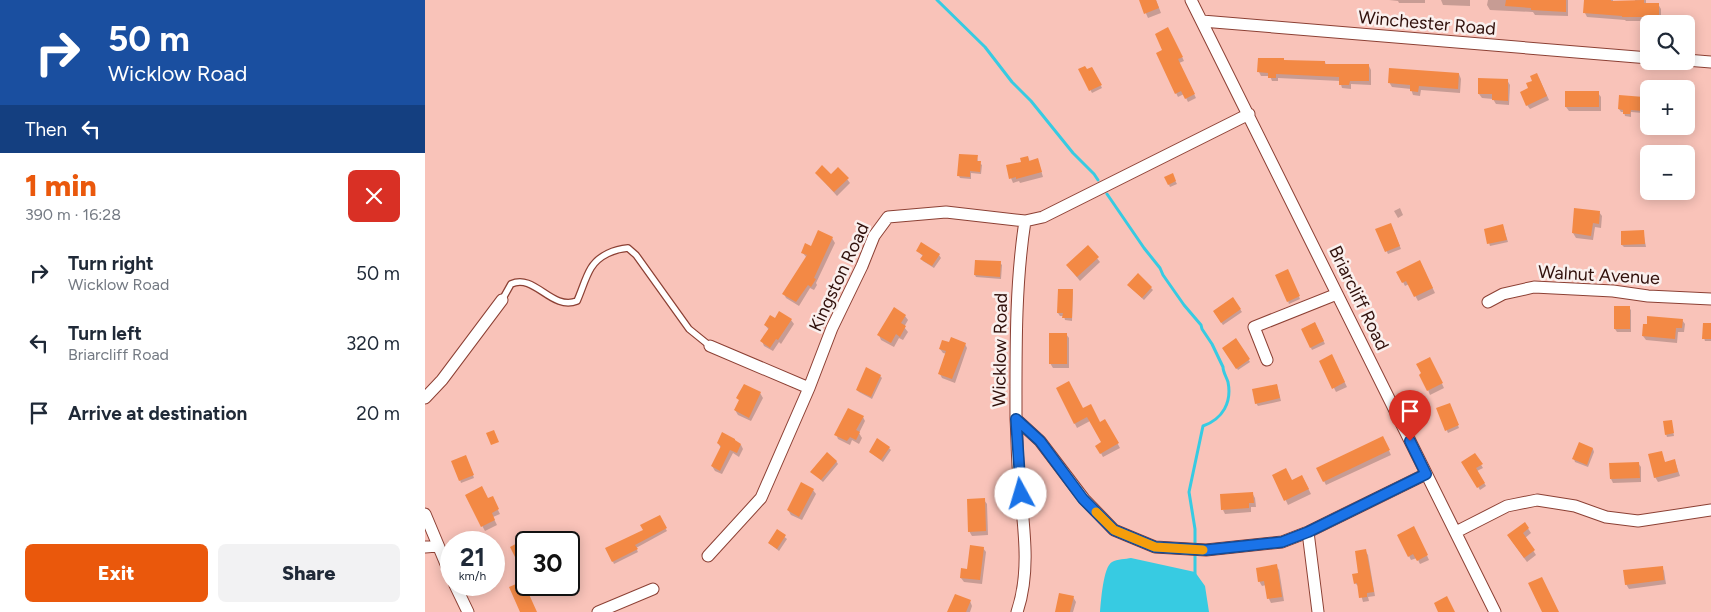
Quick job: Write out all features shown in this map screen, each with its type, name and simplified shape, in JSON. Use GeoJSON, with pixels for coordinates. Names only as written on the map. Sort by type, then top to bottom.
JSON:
{"type":"FeatureCollection","features":[{"type":"Feature","properties":{"kind":"street","name":"Briarcliff Road"},"geometry":{"type":"LineString","coordinates":[[1191,0],[1495,612]]}},
{"type":"Feature","properties":{"kind":"street","name":"Winchester Road"},"geometry":{"type":"LineString","coordinates":[[1202,21],[1640,57]]}},
{"type":"Feature","properties":{"kind":"street"},"geometry":{"type":"LineString","coordinates":[[1695,61],[1711,62]]}},
{"type":"Feature","properties":{"kind":"street","name":"Kingston Road"},"geometry":{"type":"LineString","coordinates":[[708,556],[761,498],[874,236],[888,217],[946,212],[1025,221],[1043,218],[1249,114]]}},
{"type":"Feature","properties":{"kind":"street","name":"Wicklow Road"},"geometry":{"type":"LineString","coordinates":[[1025,221],[1021,243],[1017,302],[1015,352],[1016,419],[1040,441],[1083,499],[1114,530],[1155,547],[1206,550],[1282,542],[1308,532],[1426,474]]}},
{"type":"Feature","properties":{"kind":"street","name":"Walnut Avenue"},"geometry":{"type":"LineString","coordinates":[[1488,302],[1503,294],[1534,287],[1711,299]]}},
{"type":"Feature","properties":{"kind":"street"},"geometry":{"type":"LineString","coordinates":[[1267,360],[1255,328],[1337,294]]}},
{"type":"Feature","properties":{"kind":"street"},"geometry":{"type":"LineString","coordinates":[[425,398],[442,380],[502,300]]}},
{"type":"Feature","properties":{"kind":"street"},"geometry":{"type":"LineString","coordinates":[[710,346],[809,388]]}},
{"type":"Feature","properties":{"kind":"street"},"geometry":{"type":"LineString","coordinates":[[1016,419],[1026,555],[1021,601],[1017,612]]}},
{"type":"Feature","properties":{"kind":"street"},"geometry":{"type":"LineString","coordinates":[[1456,532],[1507,506],[1537,500],[1575,506],[1606,517],[1638,521],[1711,510]]}},
{"type":"Feature","properties":{"kind":"street"},"geometry":{"type":"LineString","coordinates":[[425,514],[440,552]]}},
{"type":"Feature","properties":{"kind":"street"},"geometry":{"type":"LineString","coordinates":[[1308,532],[1318,612]]}},
{"type":"Feature","properties":{"kind":"street"},"geometry":{"type":"LineString","coordinates":[[425,547],[437,546]]}},
{"type":"Feature","properties":{"kind":"street"},"geometry":{"type":"LineString","coordinates":[[598,612],[653,589]]}},
{"type":"Feature","properties":{"kind":"street"},"geometry":{"type":"LineString","coordinates":[[460,596],[468,612]]}},
{"type":"Feature","properties":{"kind":"lane"},"geometry":{"type":"LineString","coordinates":[[502,300],[511,284],[521,281],[531,284],[551,298],[572,303],[577,301],[591,267],[603,256],[618,248],[629,248],[689,329],[710,346]]}},
{"type":"Feature","properties":{"kind":"water"},"geometry":{"type":"Polygon","coordinates":[[[1131,558],[1195,572],[1205,586],[1209,612],[1100,612],[1103,585],[1109,565],[1116,560],[1131,558]]]}},
{"type":"Feature","properties":{"kind":"building"},"geometry":{"type":"Polygon","coordinates":[[[1139,0],[1156,0],[1159,8],[1144,14],[1139,0]]]}},
{"type":"Feature","properties":{"kind":"building"},"geometry":{"type":"Polygon","coordinates":[[[1506,0],[1566,0],[1566,12],[1505,6],[1506,0]]]}},
{"type":"Feature","properties":{"kind":"building"},"geometry":{"type":"Polygon","coordinates":[[[1584,0],[1644,0],[1644,3],[1659,3],[1659,15],[1622,17],[1583,13],[1584,0]]]}},
{"type":"Feature","properties":{"kind":"building"},"geometry":{"type":"Polygon","coordinates":[[[1168,27],[1183,57],[1178,59],[1195,94],[1185,99],[1181,91],[1175,94],[1156,53],[1162,50],[1155,34],[1168,27]]]}},
{"type":"Feature","properties":{"kind":"building"},"geometry":{"type":"Polygon","coordinates":[[[1258,58],[1325,61],[1325,64],[1369,64],[1369,81],[1350,81],[1349,85],[1339,85],[1339,77],[1276,74],[1276,78],[1268,78],[1268,73],[1257,72],[1258,58]]]}},
{"type":"Feature","properties":{"kind":"building"},"geometry":{"type":"Polygon","coordinates":[[[1085,66],[1087,69],[1092,67],[1102,85],[1089,91],[1078,69],[1085,66]]]}},
{"type":"Feature","properties":{"kind":"building"},"geometry":{"type":"Polygon","coordinates":[[[1389,68],[1459,73],[1458,89],[1419,86],[1418,92],[1410,91],[1410,85],[1388,83],[1389,68]]]}},
{"type":"Feature","properties":{"kind":"building"},"geometry":{"type":"Polygon","coordinates":[[[1537,73],[1547,96],[1526,106],[1520,92],[1528,88],[1526,83],[1532,81],[1530,76],[1537,73]]]}},
{"type":"Feature","properties":{"kind":"building"},"geometry":{"type":"Polygon","coordinates":[[[1478,78],[1508,79],[1508,101],[1492,100],[1492,94],[1478,94],[1478,78]]]}},
{"type":"Feature","properties":{"kind":"building"},"geometry":{"type":"Polygon","coordinates":[[[1565,91],[1599,91],[1599,107],[1565,107],[1565,91]]]}},
{"type":"Feature","properties":{"kind":"building"},"geometry":{"type":"Polygon","coordinates":[[[1619,95],[1640,97],[1640,111],[1631,110],[1630,114],[1623,114],[1623,110],[1618,109],[1619,95]]]}},
{"type":"Feature","properties":{"kind":"building"},"geometry":{"type":"Polygon","coordinates":[[[959,154],[978,155],[977,161],[981,161],[980,172],[970,171],[970,177],[957,176],[959,154]]]}},
{"type":"Feature","properties":{"kind":"building"},"geometry":{"type":"Polygon","coordinates":[[[1028,156],[1029,161],[1038,158],[1042,172],[1009,179],[1006,165],[1021,162],[1020,158],[1028,156]]]}},
{"type":"Feature","properties":{"kind":"building"},"geometry":{"type":"Polygon","coordinates":[[[822,165],[831,174],[838,167],[849,178],[834,192],[815,173],[822,165]]]}},
{"type":"Feature","properties":{"kind":"building"},"geometry":{"type":"Polygon","coordinates":[[[1173,173],[1176,181],[1168,185],[1164,177],[1173,173]]]}},
{"type":"Feature","properties":{"kind":"building"},"geometry":{"type":"Polygon","coordinates":[[[1574,208],[1600,211],[1599,224],[1593,223],[1591,236],[1572,233],[1574,208]]]}},
{"type":"Feature","properties":{"kind":"building"},"geometry":{"type":"Polygon","coordinates":[[[1391,223],[1400,246],[1385,252],[1375,229],[1391,223]]]}},
{"type":"Feature","properties":{"kind":"building"},"geometry":{"type":"Polygon","coordinates":[[[1503,224],[1507,240],[1487,244],[1484,229],[1503,224]]]}},
{"type":"Feature","properties":{"kind":"building"},"geometry":{"type":"Polygon","coordinates":[[[818,230],[833,237],[814,278],[816,279],[811,287],[808,285],[796,302],[782,294],[807,255],[801,253],[805,243],[811,246],[818,230]]]}},
{"type":"Feature","properties":{"kind":"building"},"geometry":{"type":"Polygon","coordinates":[[[1644,230],[1645,244],[1621,245],[1621,231],[1644,230]]]}},
{"type":"Feature","properties":{"kind":"building"},"geometry":{"type":"Polygon","coordinates":[[[921,242],[940,254],[932,266],[920,259],[923,255],[916,251],[921,242]]]}},
{"type":"Feature","properties":{"kind":"building"},"geometry":{"type":"Polygon","coordinates":[[[1088,245],[1099,257],[1077,277],[1066,265],[1088,245]]]}},
{"type":"Feature","properties":{"kind":"building"},"geometry":{"type":"Polygon","coordinates":[[[975,260],[1001,261],[1000,277],[974,275],[975,260]]]}},
{"type":"Feature","properties":{"kind":"building"},"geometry":{"type":"Polygon","coordinates":[[[1420,260],[1433,288],[1414,297],[1406,281],[1402,283],[1396,272],[1420,260]]]}},
{"type":"Feature","properties":{"kind":"building"},"geometry":{"type":"Polygon","coordinates":[[[1288,269],[1300,296],[1287,302],[1275,275],[1288,269]]]}},
{"type":"Feature","properties":{"kind":"building"},"geometry":{"type":"Polygon","coordinates":[[[1138,273],[1152,287],[1142,298],[1127,285],[1138,273]]]}},
{"type":"Feature","properties":{"kind":"building"},"geometry":{"type":"Polygon","coordinates":[[[1058,289],[1073,289],[1072,318],[1062,318],[1063,313],[1057,313],[1058,289]]]}},
{"type":"Feature","properties":{"kind":"building"},"geometry":{"type":"Polygon","coordinates":[[[1233,297],[1241,309],[1221,323],[1213,311],[1233,297]]]}},
{"type":"Feature","properties":{"kind":"building"},"geometry":{"type":"Polygon","coordinates":[[[1614,306],[1630,306],[1630,329],[1614,329],[1614,306]]]}},
{"type":"Feature","properties":{"kind":"building"},"geometry":{"type":"Polygon","coordinates":[[[894,307],[906,315],[901,323],[906,326],[900,337],[896,334],[891,343],[877,335],[894,307]]]}},
{"type":"Feature","properties":{"kind":"building"},"geometry":{"type":"Polygon","coordinates":[[[779,311],[792,319],[778,340],[776,339],[770,348],[760,341],[769,328],[764,325],[770,315],[775,318],[779,311]]]}},
{"type":"Feature","properties":{"kind":"building"},"geometry":{"type":"Polygon","coordinates":[[[1647,316],[1683,319],[1682,328],[1676,328],[1675,339],[1642,336],[1643,324],[1647,324],[1647,316]]]}},
{"type":"Feature","properties":{"kind":"building"},"geometry":{"type":"Polygon","coordinates":[[[1315,322],[1324,341],[1310,348],[1301,329],[1315,322]]]}},
{"type":"Feature","properties":{"kind":"building"},"geometry":{"type":"Polygon","coordinates":[[[1703,323],[1711,323],[1711,339],[1702,339],[1703,323]]]}},
{"type":"Feature","properties":{"kind":"building"},"geometry":{"type":"Polygon","coordinates":[[[1049,333],[1067,333],[1067,364],[1049,364],[1049,333]]]}},
{"type":"Feature","properties":{"kind":"building"},"geometry":{"type":"Polygon","coordinates":[[[951,337],[966,343],[952,379],[938,374],[946,351],[939,349],[942,340],[949,342],[951,337]]]}},
{"type":"Feature","properties":{"kind":"building"},"geometry":{"type":"Polygon","coordinates":[[[1236,338],[1250,359],[1236,369],[1222,348],[1236,338]]]}},
{"type":"Feature","properties":{"kind":"building"},"geometry":{"type":"Polygon","coordinates":[[[1332,354],[1345,382],[1332,389],[1319,361],[1332,354]]]}},
{"type":"Feature","properties":{"kind":"building"},"geometry":{"type":"Polygon","coordinates":[[[1430,357],[1443,383],[1427,391],[1416,364],[1430,357]]]}},
{"type":"Feature","properties":{"kind":"building"},"geometry":{"type":"Polygon","coordinates":[[[866,367],[881,375],[871,397],[856,390],[866,367]]]}},
{"type":"Feature","properties":{"kind":"building"},"geometry":{"type":"Polygon","coordinates":[[[1069,381],[1083,408],[1091,404],[1100,422],[1105,419],[1119,443],[1100,454],[1095,446],[1101,442],[1087,417],[1074,424],[1056,388],[1069,381]]]}},
{"type":"Feature","properties":{"kind":"building"},"geometry":{"type":"Polygon","coordinates":[[[744,384],[761,392],[749,418],[734,410],[739,400],[736,398],[744,384]]]}},
{"type":"Feature","properties":{"kind":"building"},"geometry":{"type":"Polygon","coordinates":[[[1277,384],[1280,398],[1255,404],[1252,389],[1277,384]]]}},
{"type":"Feature","properties":{"kind":"building"},"geometry":{"type":"Polygon","coordinates":[[[1450,403],[1459,425],[1445,431],[1436,408],[1450,403]]]}},
{"type":"Feature","properties":{"kind":"building"},"geometry":{"type":"Polygon","coordinates":[[[848,408],[864,416],[856,430],[860,432],[856,440],[850,437],[847,441],[834,435],[848,408]]]}},
{"type":"Feature","properties":{"kind":"building"},"geometry":{"type":"Polygon","coordinates":[[[1672,420],[1674,433],[1665,435],[1663,421],[1672,420]]]}},
{"type":"Feature","properties":{"kind":"building"},"geometry":{"type":"Polygon","coordinates":[[[494,430],[499,442],[491,445],[486,433],[494,430]]]}},
{"type":"Feature","properties":{"kind":"building"},"geometry":{"type":"Polygon","coordinates":[[[722,432],[741,444],[737,453],[730,450],[720,471],[711,466],[721,446],[717,443],[722,432]]]}},
{"type":"Feature","properties":{"kind":"building"},"geometry":{"type":"Polygon","coordinates":[[[1383,436],[1390,450],[1323,482],[1316,468],[1383,436]]]}},
{"type":"Feature","properties":{"kind":"building"},"geometry":{"type":"Polygon","coordinates":[[[877,438],[890,447],[881,460],[869,452],[877,438]]]}},
{"type":"Feature","properties":{"kind":"building"},"geometry":{"type":"Polygon","coordinates":[[[1579,442],[1593,448],[1587,465],[1572,459],[1579,442]]]}},
{"type":"Feature","properties":{"kind":"building"},"geometry":{"type":"Polygon","coordinates":[[[1662,451],[1665,462],[1675,459],[1678,472],[1654,478],[1648,454],[1662,451]]]}},
{"type":"Feature","properties":{"kind":"building"},"geometry":{"type":"Polygon","coordinates":[[[827,452],[837,461],[821,480],[810,472],[827,452]]]}},
{"type":"Feature","properties":{"kind":"building"},"geometry":{"type":"Polygon","coordinates":[[[1475,453],[1483,464],[1476,468],[1485,483],[1477,488],[1461,462],[1475,453]]]}},
{"type":"Feature","properties":{"kind":"building"},"geometry":{"type":"Polygon","coordinates":[[[466,455],[474,475],[459,481],[451,461],[466,455]]]}},
{"type":"Feature","properties":{"kind":"building"},"geometry":{"type":"Polygon","coordinates":[[[1639,462],[1640,478],[1610,479],[1609,463],[1639,462]]]}},
{"type":"Feature","properties":{"kind":"building"},"geometry":{"type":"Polygon","coordinates":[[[1286,468],[1292,480],[1302,475],[1309,489],[1284,501],[1272,475],[1286,468]]]}},
{"type":"Feature","properties":{"kind":"building"},"geometry":{"type":"Polygon","coordinates":[[[801,482],[814,489],[799,517],[787,510],[801,482]]]}},
{"type":"Feature","properties":{"kind":"building"},"geometry":{"type":"Polygon","coordinates":[[[482,486],[488,498],[493,496],[499,509],[492,513],[495,520],[481,527],[465,495],[482,486]]]}},
{"type":"Feature","properties":{"kind":"building"},"geometry":{"type":"Polygon","coordinates":[[[1253,492],[1254,503],[1249,503],[1249,508],[1221,510],[1220,494],[1253,492]]]}},
{"type":"Feature","properties":{"kind":"building"},"geometry":{"type":"Polygon","coordinates":[[[985,498],[986,531],[968,532],[967,499],[985,498]]]}},
{"type":"Feature","properties":{"kind":"building"},"geometry":{"type":"Polygon","coordinates":[[[660,515],[667,528],[635,545],[638,549],[612,562],[605,548],[643,530],[640,525],[660,515]]]}},
{"type":"Feature","properties":{"kind":"building"},"geometry":{"type":"Polygon","coordinates":[[[1525,522],[1529,528],[1523,533],[1535,550],[1524,558],[1507,535],[1525,522]]]}},
{"type":"Feature","properties":{"kind":"building"},"geometry":{"type":"Polygon","coordinates":[[[1414,526],[1428,555],[1417,561],[1413,554],[1408,557],[1397,535],[1414,526]]]}},
{"type":"Feature","properties":{"kind":"building"},"geometry":{"type":"Polygon","coordinates":[[[777,529],[786,535],[777,549],[768,543],[777,529]]]}},
{"type":"Feature","properties":{"kind":"building"},"geometry":{"type":"Polygon","coordinates":[[[515,544],[515,557],[510,547],[515,544]]]}},
{"type":"Feature","properties":{"kind":"building"},"geometry":{"type":"Polygon","coordinates":[[[970,545],[984,547],[980,580],[960,578],[961,568],[967,569],[970,545]]]}},
{"type":"Feature","properties":{"kind":"building"},"geometry":{"type":"Polygon","coordinates":[[[1366,549],[1374,592],[1367,593],[1367,597],[1359,598],[1357,583],[1354,584],[1352,574],[1358,573],[1355,551],[1366,549]]]}},
{"type":"Feature","properties":{"kind":"building"},"geometry":{"type":"Polygon","coordinates":[[[1277,564],[1282,597],[1267,599],[1264,581],[1258,582],[1256,568],[1277,564]]]}},
{"type":"Feature","properties":{"kind":"building"},"geometry":{"type":"Polygon","coordinates":[[[1663,566],[1664,580],[1625,585],[1623,570],[1663,566]]]}},
{"type":"Feature","properties":{"kind":"building"},"geometry":{"type":"Polygon","coordinates":[[[1542,577],[1559,612],[1542,612],[1528,583],[1542,577]]]}},
{"type":"Feature","properties":{"kind":"building"},"geometry":{"type":"Polygon","coordinates":[[[515,584],[515,596],[530,596],[537,612],[520,612],[509,587],[515,584]]]}},
{"type":"Feature","properties":{"kind":"building"},"geometry":{"type":"Polygon","coordinates":[[[1059,593],[1074,596],[1070,612],[1055,612],[1059,593]]]}},
{"type":"Feature","properties":{"kind":"building"},"geometry":{"type":"Polygon","coordinates":[[[955,594],[971,600],[966,612],[947,612],[955,594]]]}},
{"type":"Feature","properties":{"kind":"building"},"geometry":{"type":"Polygon","coordinates":[[[1447,596],[1455,612],[1438,612],[1434,603],[1447,596]]]}},
{"type":"Feature","properties":{"kind":"waterway"},"geometry":{"type":"LineString","coordinates":[[937,0],[985,47],[1012,82],[1031,101],[1073,153],[1098,180]]}},
{"type":"Feature","properties":{"kind":"waterway"},"geometry":{"type":"LineString","coordinates":[[1107,194],[1184,305],[1201,325],[1223,367],[1228,382],[1229,396],[1224,409],[1216,419],[1203,426],[1189,492],[1195,529],[1195,546]]}},
{"type":"Feature","properties":{"kind":"waterway"},"geometry":{"type":"LineString","coordinates":[[1195,552],[1195,574]]}},
{"type":"Feature","properties":{"kind":"slow traffic"},"geometry":{"type":"LineString","coordinates":[[1096,512],[1114,530],[1155,547],[1203,550]]}},
{"type":"Feature","properties":{"kind":"route"},"geometry":{"type":"LineString","coordinates":[[1021,494],[1016,419],[1040,441],[1083,499],[1114,530],[1155,547],[1206,550],[1282,542],[1308,532],[1426,474],[1410,441]]}}]}
